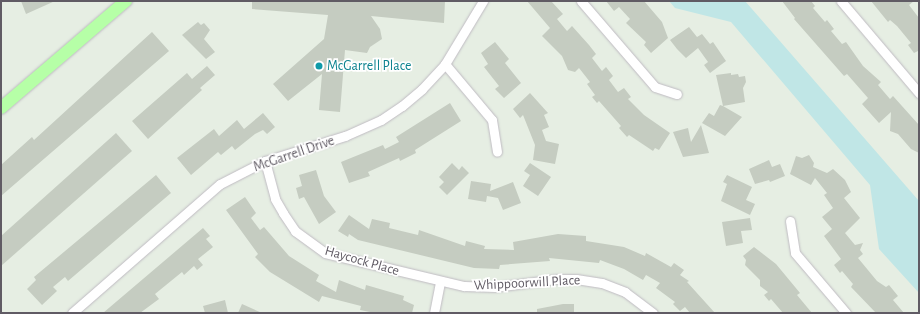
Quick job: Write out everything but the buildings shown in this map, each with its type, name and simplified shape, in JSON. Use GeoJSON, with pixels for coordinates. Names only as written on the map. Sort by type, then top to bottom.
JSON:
{"type":"FeatureCollection","features":[{"type":"Feature","properties":{"kind":"main road"},"geometry":{"type":"LineString","coordinates":[[1,108],[126,1]]}},
{"type":"Feature","properties":{"kind":"street","name":"McGarrell Drive"},"geometry":{"type":"LineString","coordinates":[[72,313],[196,203],[220,184],[265,161],[345,136],[381,120],[422,89],[445,64],[482,1]]}},
{"type":"Feature","properties":{"kind":"street"},"geometry":{"type":"LineString","coordinates":[[581,1],[655,87],[676,94]]}},
{"type":"Feature","properties":{"kind":"street"},"geometry":{"type":"LineString","coordinates":[[841,1],[919,93]]}},
{"type":"Feature","properties":{"kind":"street"},"geometry":{"type":"LineString","coordinates":[[445,64],[492,120],[497,152]]}},
{"type":"Feature","properties":{"kind":"street","name":"Haycock Place"},"geometry":{"type":"LineString","coordinates":[[265,161],[275,199],[295,231],[312,245],[331,254],[440,282]]}},
{"type":"Feature","properties":{"kind":"street"},"geometry":{"type":"LineString","coordinates":[[790,221],[796,254],[846,313]]}},
{"type":"Feature","properties":{"kind":"street","name":"Whippoorwill Place"},"geometry":{"type":"LineString","coordinates":[[440,282],[495,287],[576,279],[602,283],[625,292],[653,313]]}},
{"type":"Feature","properties":{"kind":"street"},"geometry":{"type":"LineString","coordinates":[[434,313],[440,282]]}},
{"type":"Feature","properties":{"kind":"shaded area"},"geometry":{"type":"Polygon","coordinates":[[[669,1],[745,1],[919,201],[919,293],[879,249],[870,185],[731,22],[675,8],[669,1]]]}},
{"type":"Feature","properties":{"kind":"place","name":"McGarrell Place"},"geometry":{"type":"Point","coordinates":[319,66]}}]}
